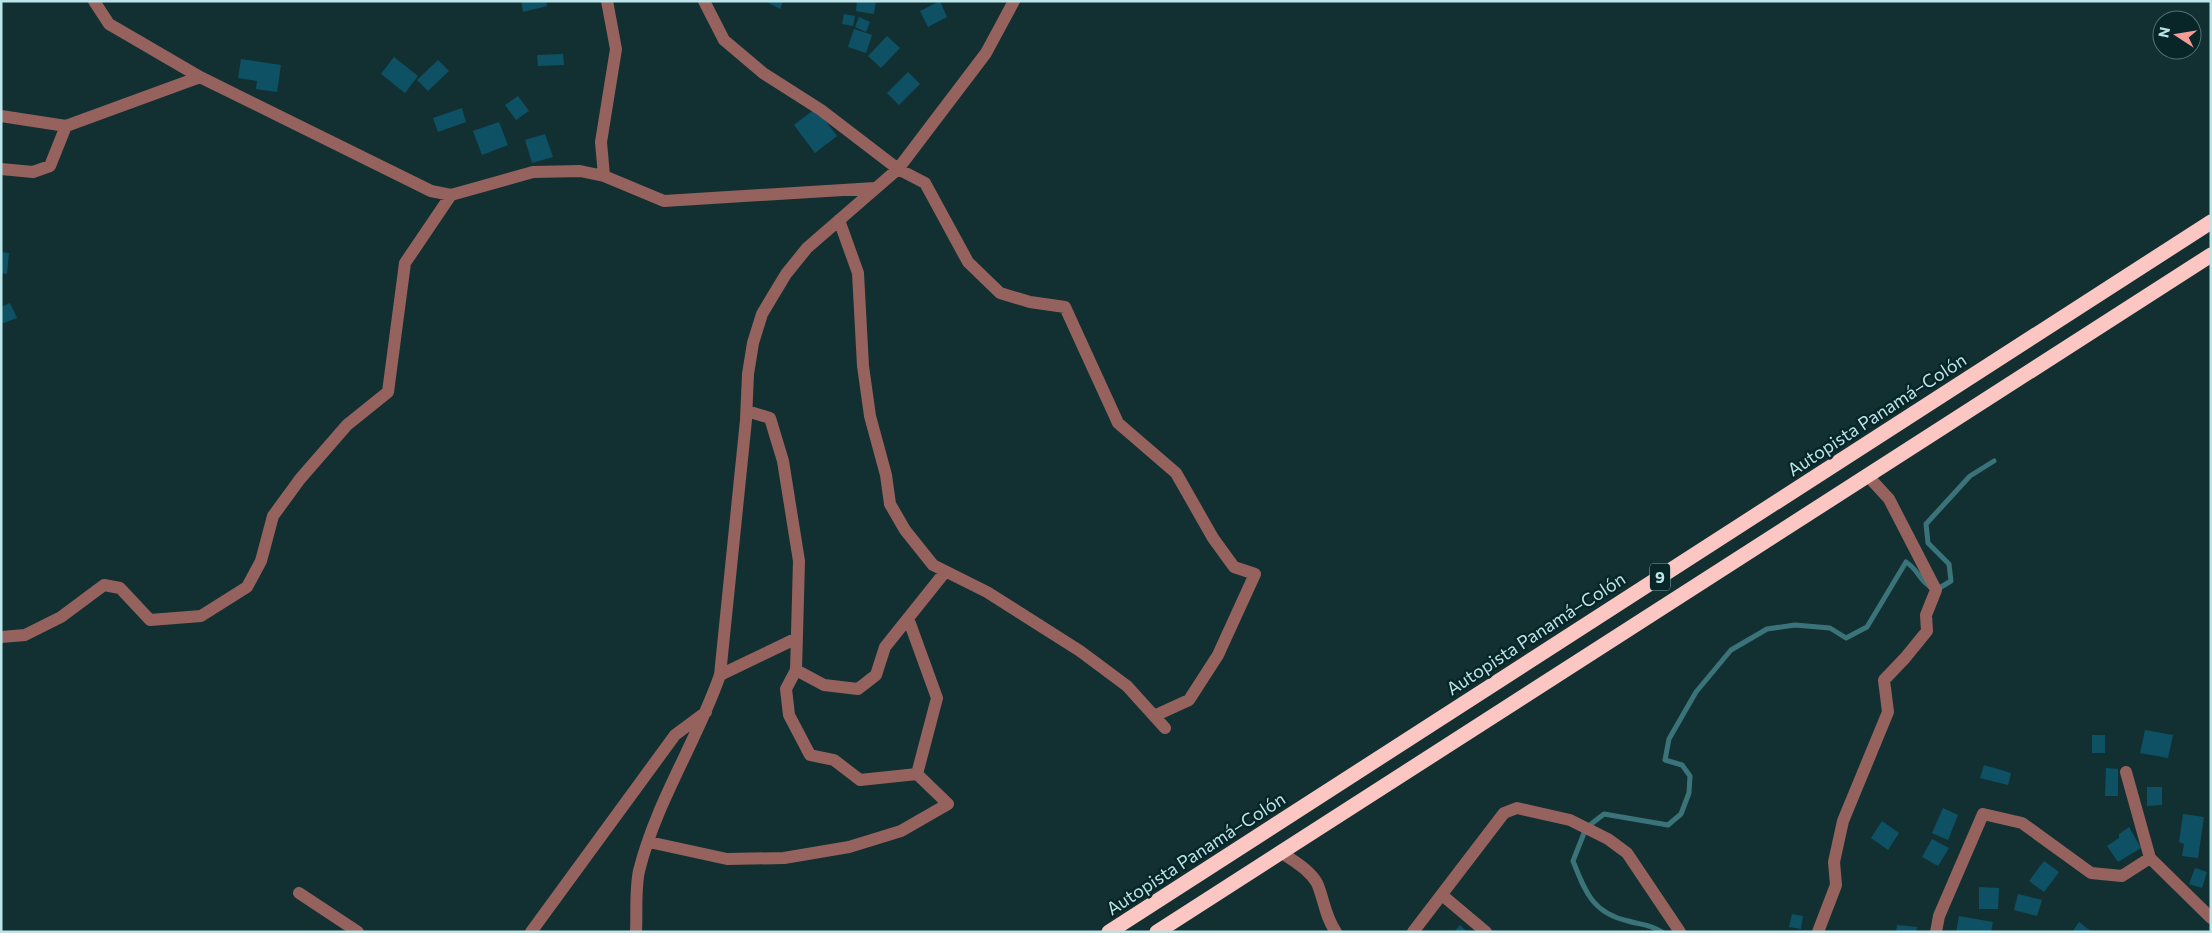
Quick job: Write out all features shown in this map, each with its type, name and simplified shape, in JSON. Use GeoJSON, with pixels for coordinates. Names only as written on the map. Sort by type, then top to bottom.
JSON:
{"type":"FeatureCollection","features":[{"type":"Feature","properties":{"kind":"highway","name":"Autopista Panamá–Colón"},"geometry":{"type":"LineString","coordinates":[[1109,932],[2211,222]]}},
{"type":"Feature","properties":{"kind":"highway","name":"9"},"geometry":{"type":"LineString","coordinates":[[1156,932],[2211,255]]}},
{"type":"Feature","properties":{"kind":"street"},"geometry":{"type":"LineString","coordinates":[[94,1],[109,24],[200,77],[431,191],[451,195],[533,172],[580,171],[604,176],[664,201],[875,188]]}},
{"type":"Feature","properties":{"kind":"street"},"geometry":{"type":"LineString","coordinates":[[604,176],[601,142],[616,49],[607,1]]}},
{"type":"Feature","properties":{"kind":"street"},"geometry":{"type":"LineString","coordinates":[[704,1],[724,40],[763,73],[820,110],[898,169],[925,183],[968,262],[1000,294],[1030,302],[1065,307],[1118,423],[1176,473],[1212,538],[1234,567],[1255,574],[1218,654],[1189,700],[1154,716]]}},
{"type":"Feature","properties":{"kind":"street"},"geometry":{"type":"LineString","coordinates":[[636,932],[639,872],[659,812],[708,711],[720,674],[747,411],[748,374],[753,343],[762,314],[786,274],[807,248],[898,169],[986,53],[1014,1]]}},
{"type":"Feature","properties":{"kind":"street"},"geometry":{"type":"LineString","coordinates":[[1,116],[66,126],[200,77]]}},
{"type":"Feature","properties":{"kind":"street"},"geometry":{"type":"LineString","coordinates":[[1,169],[32,172],[50,166],[66,126]]}},
{"type":"Feature","properties":{"kind":"street"},"geometry":{"type":"LineString","coordinates":[[1,637],[25,635],[61,617],[104,585],[120,588],[150,620],[201,616],[247,587],[261,561],[273,516],[300,479],[347,425],[388,392],[405,263],[451,195]]}},
{"type":"Feature","properties":{"kind":"street"},"geometry":{"type":"LineString","coordinates":[[839,220],[858,273],[863,366],[870,416],[886,475],[890,504],[905,530],[933,565],[987,592],[1080,651],[1127,686],[1165,728]]}},
{"type":"Feature","properties":{"kind":"street"},"geometry":{"type":"LineString","coordinates":[[747,411],[770,418],[783,461],[799,561],[796,670],[786,689],[790,715],[810,755],[834,760],[860,780],[917,774]]}},
{"type":"Feature","properties":{"kind":"street"},"geometry":{"type":"LineString","coordinates":[[1818,932],[1836,884],[1834,862],[1843,821],[1888,712],[1884,680],[1906,658],[1927,631],[1926,615],[1936,590],[1889,499],[1867,476]]}},
{"type":"Feature","properties":{"kind":"street"},"geometry":{"type":"LineString","coordinates":[[796,670],[824,685],[858,690],[876,675],[885,647],[945,572]]}},
{"type":"Feature","properties":{"kind":"street"},"geometry":{"type":"LineString","coordinates":[[908,618],[937,698],[917,774]]}},
{"type":"Feature","properties":{"kind":"street"},"geometry":{"type":"LineString","coordinates":[[720,674],[797,638]]}},
{"type":"Feature","properties":{"kind":"street"},"geometry":{"type":"LineString","coordinates":[[530,932],[675,736],[708,711]]}},
{"type":"Feature","properties":{"kind":"street"},"geometry":{"type":"LineString","coordinates":[[2126,772],[2150,858],[2211,918]]}},
{"type":"Feature","properties":{"kind":"street"},"geometry":{"type":"LineString","coordinates":[[649,842],[727,859],[784,858],[849,847],[902,831],[948,804],[917,774]]}},
{"type":"Feature","properties":{"kind":"street"},"geometry":{"type":"LineString","coordinates":[[1413,932],[1504,813],[1517,808],[1570,820],[1608,839],[1627,853],[1680,932]]}},
{"type":"Feature","properties":{"kind":"street"},"geometry":{"type":"LineString","coordinates":[[1936,932],[1939,916],[1983,814],[2022,823],[2091,873],[2122,876],[2150,858]]}},
{"type":"Feature","properties":{"kind":"street"},"geometry":{"type":"LineString","coordinates":[[1281,852],[1305,868],[1316,883],[1330,924],[1336,932]]}},
{"type":"Feature","properties":{"kind":"street"},"geometry":{"type":"LineString","coordinates":[[299,893],[358,932]]}},
{"type":"Feature","properties":{"kind":"street"},"geometry":{"type":"LineString","coordinates":[[1442,894],[1486,932]]}},
{"type":"Feature","properties":{"kind":"building"},"geometry":{"type":"Polygon","coordinates":[[[521,1],[546,1],[547,6],[523,12],[521,1]]]}},
{"type":"Feature","properties":{"kind":"building"},"geometry":{"type":"Polygon","coordinates":[[[765,1],[783,1],[780,9],[765,1]]]}},
{"type":"Feature","properties":{"kind":"building"},"geometry":{"type":"Polygon","coordinates":[[[857,1],[876,1],[874,14],[856,11],[857,1]]]}},
{"type":"Feature","properties":{"kind":"building"},"geometry":{"type":"Polygon","coordinates":[[[940,1],[947,17],[928,27],[920,11],[940,1]]]}},
{"type":"Feature","properties":{"kind":"building"},"geometry":{"type":"Polygon","coordinates":[[[844,14],[855,16],[853,26],[842,24],[844,14]]]}},
{"type":"Feature","properties":{"kind":"building"},"geometry":{"type":"Polygon","coordinates":[[[859,17],[870,22],[866,32],[855,27],[859,17]]]}},
{"type":"Feature","properties":{"kind":"building"},"geometry":{"type":"Polygon","coordinates":[[[854,29],[872,35],[866,53],[848,47],[854,29]]]}},
{"type":"Feature","properties":{"kind":"building"},"geometry":{"type":"Polygon","coordinates":[[[887,36],[900,48],[881,68],[868,56],[887,36]]]}},
{"type":"Feature","properties":{"kind":"building"},"geometry":{"type":"Polygon","coordinates":[[[563,54],[564,65],[538,66],[537,55],[563,54]]]}},
{"type":"Feature","properties":{"kind":"building"},"geometry":{"type":"Polygon","coordinates":[[[394,57],[418,76],[405,93],[381,74],[394,57]]]}},
{"type":"Feature","properties":{"kind":"building"},"geometry":{"type":"Polygon","coordinates":[[[241,59],[281,65],[277,92],[256,89],[257,81],[238,78],[241,59]]]}},
{"type":"Feature","properties":{"kind":"building"},"geometry":{"type":"Polygon","coordinates":[[[438,60],[449,71],[428,91],[417,80],[438,60]]]}},
{"type":"Feature","properties":{"kind":"building"},"geometry":{"type":"Polygon","coordinates":[[[908,72],[920,84],[899,105],[887,93],[908,72]]]}},
{"type":"Feature","properties":{"kind":"building"},"geometry":{"type":"Polygon","coordinates":[[[518,96],[529,111],[516,120],[505,105],[518,96]]]}},
{"type":"Feature","properties":{"kind":"building"},"geometry":{"type":"Polygon","coordinates":[[[462,108],[466,122],[438,132],[433,118],[462,108]]]}},
{"type":"Feature","properties":{"kind":"building"},"geometry":{"type":"Polygon","coordinates":[[[816,108],[837,136],[815,153],[794,125],[816,108]]]}},
{"type":"Feature","properties":{"kind":"building"},"geometry":{"type":"Polygon","coordinates":[[[499,122],[508,145],[482,155],[473,131],[499,122]]]}},
{"type":"Feature","properties":{"kind":"building"},"geometry":{"type":"Polygon","coordinates":[[[545,134],[553,157],[532,163],[525,140],[545,134]]]}},
{"type":"Feature","properties":{"kind":"building"},"geometry":{"type":"Polygon","coordinates":[[[1,252],[9,253],[7,274],[1,273],[1,252]]]}},
{"type":"Feature","properties":{"kind":"building"},"geometry":{"type":"Polygon","coordinates":[[[10,303],[17,318],[1,324],[1,307],[10,303]]]}},
{"type":"Feature","properties":{"kind":"building"},"geometry":{"type":"Polygon","coordinates":[[[2145,730],[2173,735],[2168,758],[2140,753],[2145,730]]]}},
{"type":"Feature","properties":{"kind":"building"},"geometry":{"type":"Polygon","coordinates":[[[2092,735],[2105,735],[2105,753],[2092,753],[2092,735]]]}},
{"type":"Feature","properties":{"kind":"building"},"geometry":{"type":"Polygon","coordinates":[[[1984,765],[2011,773],[2008,785],[1980,778],[1984,765]]]}},
{"type":"Feature","properties":{"kind":"building"},"geometry":{"type":"Polygon","coordinates":[[[2106,768],[2118,769],[2118,796],[2105,796],[2106,768]]]}},
{"type":"Feature","properties":{"kind":"building"},"geometry":{"type":"Polygon","coordinates":[[[2147,787],[2162,787],[2162,805],[2147,806],[2147,787]]]}},
{"type":"Feature","properties":{"kind":"building"},"geometry":{"type":"Polygon","coordinates":[[[1943,808],[1958,815],[1948,840],[1932,833],[1943,808]]]}},
{"type":"Feature","properties":{"kind":"building"},"geometry":{"type":"Polygon","coordinates":[[[2183,814],[2204,817],[2198,858],[2182,856],[2184,844],[2179,842],[2183,814]]]}},
{"type":"Feature","properties":{"kind":"building"},"geometry":{"type":"Polygon","coordinates":[[[1882,821],[1899,833],[1888,850],[1871,838],[1882,821]]]}},
{"type":"Feature","properties":{"kind":"building"},"geometry":{"type":"Polygon","coordinates":[[[2129,827],[2141,848],[2118,862],[2107,846],[2119,838],[2119,834],[2129,827]]]}},
{"type":"Feature","properties":{"kind":"building"},"geometry":{"type":"Polygon","coordinates":[[[1932,839],[1949,848],[1938,866],[1922,857],[1932,839]]]}},
{"type":"Feature","properties":{"kind":"building"},"geometry":{"type":"Polygon","coordinates":[[[2044,861],[2059,872],[2044,892],[2029,881],[2044,861]]]}},
{"type":"Feature","properties":{"kind":"building"},"geometry":{"type":"Polygon","coordinates":[[[2195,868],[2207,872],[2202,888],[2189,884],[2195,868]]]}},
{"type":"Feature","properties":{"kind":"building"},"geometry":{"type":"Polygon","coordinates":[[[1979,887],[1999,888],[1998,909],[1979,909],[1979,887]]]}},
{"type":"Feature","properties":{"kind":"building"},"geometry":{"type":"Polygon","coordinates":[[[2018,894],[2042,900],[2037,916],[2014,910],[2018,894]]]}},
{"type":"Feature","properties":{"kind":"building"},"geometry":{"type":"Polygon","coordinates":[[[1792,914],[1803,916],[1801,929],[1789,927],[1792,914]]]}},
{"type":"Feature","properties":{"kind":"building"},"geometry":{"type":"Polygon","coordinates":[[[1959,916],[1993,922],[1991,932],[1956,932],[1959,916]]]}},
{"type":"Feature","properties":{"kind":"building"},"geometry":{"type":"Polygon","coordinates":[[[2079,922],[2092,932],[2072,932],[2079,922]]]}},
{"type":"Feature","properties":{"kind":"building"},"geometry":{"type":"Polygon","coordinates":[[[1460,925],[1467,932],[1454,932],[1460,925]]]}},
{"type":"Feature","properties":{"kind":"building"},"geometry":{"type":"Polygon","coordinates":[[[1897,925],[1917,927],[1916,932],[1896,932],[1897,925]]]}},
{"type":"Feature","properties":{"kind":"waterway"},"geometry":{"type":"LineString","coordinates":[[1662,932],[1606,912],[1598,906],[1586,891],[1573,861],[1586,828],[1604,814],[1668,825],[1681,814],[1689,793],[1690,776],[1682,765],[1665,760],[1669,739],[1696,692],[1731,650],[1767,629],[1795,625],[1830,628],[1846,638],[1867,627],[1906,562],[1911,565],[1922,580],[1936,590],[1951,581],[1949,564],[1928,543],[1926,524],[1970,476],[1994,461]]}}]}
